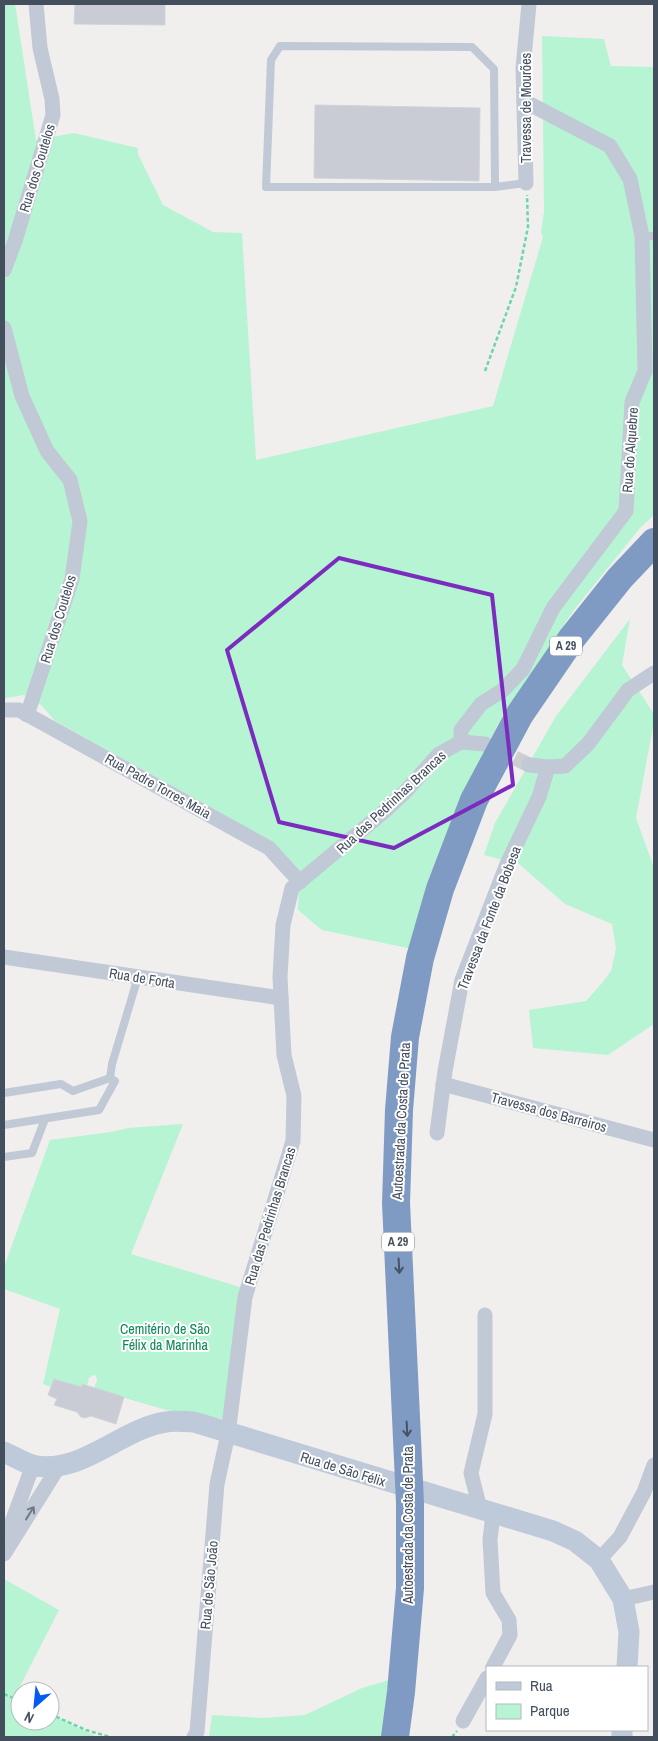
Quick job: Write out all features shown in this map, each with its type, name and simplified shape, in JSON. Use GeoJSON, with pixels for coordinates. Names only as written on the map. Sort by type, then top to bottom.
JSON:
{"type":"FeatureCollection","features":[{"type":"Feature","properties":{"kind":"highway","name":"Autoestrada da Costa de Prata"},"geometry":{"type":"LineString","coordinates":[[395,1737],[410,1588],[410,1503],[396,1203],[399,1110],[405,1037],[420,958],[440,889],[474,800],[520,714],[572,638],[620,578],[654,542]]}},
{"type":"Feature","properties":{"kind":"highway","name":"Autoestrada da Costa de Prata"},"geometry":{"type":"LineString","coordinates":[[412,1737],[427,1592],[428,1508],[415,1202],[415,1116],[421,1042],[436,963],[455,897],[472,848],[509,768],[534,724],[587,646],[634,588],[654,568]]}},
{"type":"Feature","properties":{"kind":"main road","name":"Rua de São Félix"},"geometry":{"type":"LineString","coordinates":[[4,1452],[33,1465],[59,1466],[86,1458],[139,1430],[167,1422],[194,1422],[228,1434],[553,1531],[574,1542],[599,1560],[623,1599],[629,1632],[627,1666]]}},
{"type":"Feature","properties":{"kind":"street","name":"Rua dos Coutelos"},"geometry":{"type":"LineString","coordinates":[[4,270],[15,241],[53,115],[52,99],[40,48],[36,4]]}},
{"type":"Feature","properties":{"kind":"street","name":"Travessa de Mourões"},"geometry":{"type":"LineString","coordinates":[[526,183],[523,68],[529,4]]}},
{"type":"Feature","properties":{"kind":"street","name":"Rua do Alquebre"},"geometry":{"type":"LineString","coordinates":[[461,742],[461,730],[480,704],[503,690],[523,669],[553,608],[626,511],[632,402],[645,371],[648,236],[630,179],[610,146],[524,100]]}},
{"type":"Feature","properties":{"kind":"street","name":"Rua dos Coutelos"},"geometry":{"type":"LineString","coordinates":[[4,328],[22,396],[47,451],[70,480],[80,521],[72,579],[27,715]]}},
{"type":"Feature","properties":{"kind":"street"},"geometry":{"type":"LineString","coordinates":[[528,765],[548,768],[565,766],[588,744],[628,690],[654,673]]}},
{"type":"Feature","properties":{"kind":"street","name":"Rua Padre Torres Maia"},"geometry":{"type":"LineString","coordinates":[[4,710],[18,710],[269,848],[300,882]]}},
{"type":"Feature","properties":{"kind":"street","name":"Rua das Pedrinhas Brancas"},"geometry":{"type":"LineString","coordinates":[[228,1434],[245,1297],[293,1141],[294,1096],[284,1055],[281,998],[283,925],[292,888],[386,810],[439,754],[461,742],[486,744]]}},
{"type":"Feature","properties":{"kind":"street","name":"Travessa da Fonte da Bobesa"},"geometry":{"type":"LineString","coordinates":[[437,1133],[443,1084],[462,980],[507,864],[539,798],[548,768]]}},
{"type":"Feature","properties":{"kind":"street","name":"Rua de Forta"},"geometry":{"type":"LineString","coordinates":[[4,957],[281,998]]}},
{"type":"Feature","properties":{"kind":"street","name":"Travessa dos Barreiros"},"geometry":{"type":"LineString","coordinates":[[443,1084],[654,1140]]}},
{"type":"Feature","properties":{"kind":"street"},"geometry":{"type":"LineString","coordinates":[[485,1315],[485,1414],[471,1472],[479,1509],[490,1540],[494,1593],[509,1620],[510,1635],[494,1666]]}},
{"type":"Feature","properties":{"kind":"street","name":"Rua de São João"},"geometry":{"type":"LineString","coordinates":[[194,1737],[197,1732],[217,1484],[228,1434]]}},
{"type":"Feature","properties":{"kind":"street"},"geometry":{"type":"LineString","coordinates":[[4,1543],[33,1465]]}},
{"type":"Feature","properties":{"kind":"street"},"geometry":{"type":"LineString","coordinates":[[599,1560],[620,1537],[644,1492],[654,1465]]}},
{"type":"Feature","properties":{"kind":"street"},"geometry":{"type":"LineString","coordinates":[[4,1554],[59,1466]]}},
{"type":"Feature","properties":{"kind":"street"},"geometry":{"type":"LineString","coordinates":[[623,1599],[654,1592]]}},
{"type":"Feature","properties":{"kind":"street"},"geometry":{"type":"LineString","coordinates":[[463,1721],[486,1680]]}},
{"type":"Feature","properties":{"kind":"lane"},"geometry":{"type":"LineString","coordinates":[[495,187],[494,69],[472,47],[280,46],[271,60],[266,187],[495,187],[526,183]]}},
{"type":"Feature","properties":{"kind":"lane"},"geometry":{"type":"LineString","coordinates":[[110,1078],[112,1064],[138,977]]}},
{"type":"Feature","properties":{"kind":"lane"},"geometry":{"type":"LineString","coordinates":[[4,1093],[61,1084],[73,1091],[110,1078]]}},
{"type":"Feature","properties":{"kind":"lane"},"geometry":{"type":"LineString","coordinates":[[4,1125],[99,1110],[115,1081],[110,1078]]}},
{"type":"Feature","properties":{"kind":"lane"},"geometry":{"type":"LineString","coordinates":[[4,1157],[32,1153],[45,1119]]}},
{"type":"Feature","properties":{"kind":"path"},"geometry":{"type":"LineString","coordinates":[[485,371],[516,287],[528,227],[526,183]]}},
{"type":"Feature","properties":{"kind":"path"},"geometry":{"type":"LineString","coordinates":[[60,1718],[86,1730],[110,1737]]}},
{"type":"Feature","properties":{"kind":"highlighted area"},"geometry":{"type":"Polygon","coordinates":[[[339,558],[492,595],[513,785],[394,848],[279,822],[227,650],[339,558]]]}},
{"type":"Feature","properties":{"kind":"green space"},"geometry":{"type":"Polygon","coordinates":[[[4,4],[15,4],[36,140],[74,133],[138,148],[138,154],[163,205],[213,232],[242,233],[256,460],[493,406],[543,237],[541,232],[544,212],[542,36],[604,39],[611,66],[654,67],[654,515],[640,528],[574,610],[503,715],[482,756],[435,865],[412,949],[322,930],[298,910],[299,889],[230,818],[55,721],[42,706],[24,695],[4,700],[4,4]]]}},
{"type":"Feature","properties":{"kind":"green space"},"geometry":{"type":"Polygon","coordinates":[[[630,619],[622,665],[654,714],[636,818],[654,868],[654,1024],[608,1055],[533,1048],[529,1010],[586,1001],[611,971],[616,949],[612,924],[565,904],[519,864],[484,855],[495,823],[556,716],[630,619]]]}},
{"type":"Feature","properties":{"kind":"green space","name":"Cemitério de São Félix da Marinha"},"geometry":{"type":"Polygon","coordinates":[[[183,1124],[131,1254],[240,1287],[223,1419],[166,1410],[94,1389],[97,1380],[96,1376],[93,1375],[89,1378],[87,1386],[81,1387],[54,1379],[51,1387],[43,1384],[60,1309],[4,1289],[4,1267],[50,1140],[128,1128],[183,1124]]]}},
{"type":"Feature","properties":{"kind":"green space"},"geometry":{"type":"Polygon","coordinates":[[[4,1579],[59,1610],[23,1681],[10,1681],[10,1731],[60,1731],[60,1719],[97,1737],[4,1737],[4,1579]]]}},
{"type":"Feature","properties":{"kind":"green space"},"geometry":{"type":"Polygon","coordinates":[[[393,1679],[384,1737],[209,1737],[212,1715],[263,1718],[305,1715],[362,1688],[393,1679]]]}},
{"type":"Feature","properties":{"kind":"building"},"geometry":{"type":"Polygon","coordinates":[[[75,4],[165,4],[165,25],[74,24],[75,4]]]}},
{"type":"Feature","properties":{"kind":"building"},"geometry":{"type":"Polygon","coordinates":[[[315,105],[480,108],[479,181],[314,178],[315,105]]]}},
{"type":"Feature","properties":{"kind":"building"},"geometry":{"type":"Polygon","coordinates":[[[54,1379],[81,1387],[82,1384],[124,1397],[116,1424],[91,1416],[81,1417],[77,1412],[54,1405],[57,1399],[48,1395],[54,1379]]]}},
{"type":"Feature","properties":{"kind":"tunnel"},"geometry":{"type":"LineString","coordinates":[[494,748],[529,765]]}}]}
